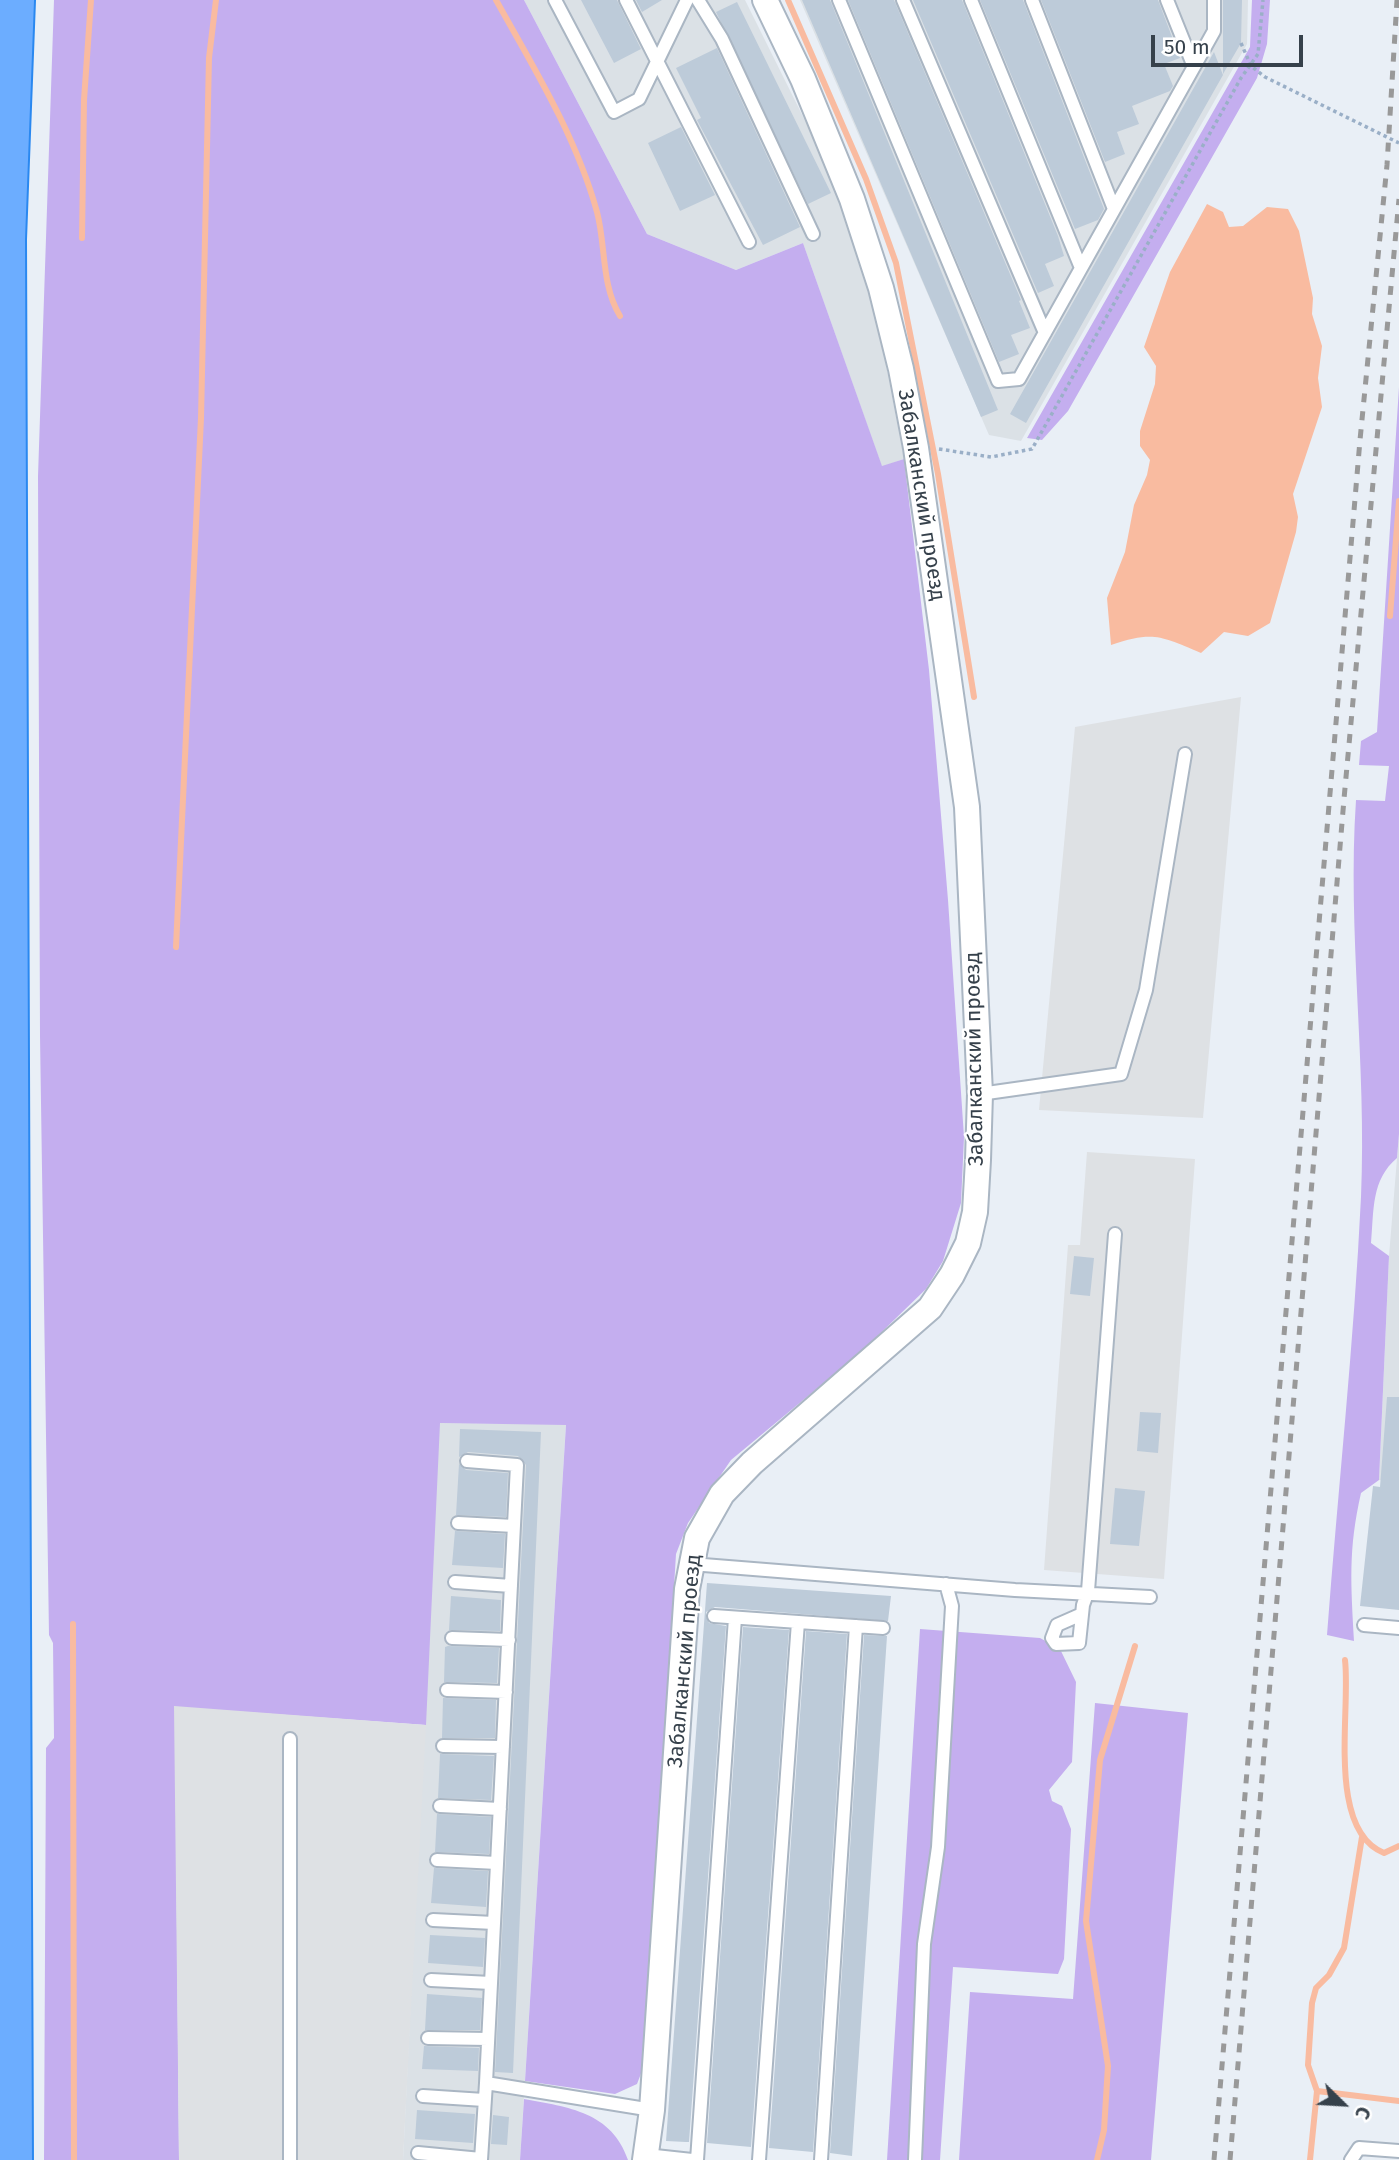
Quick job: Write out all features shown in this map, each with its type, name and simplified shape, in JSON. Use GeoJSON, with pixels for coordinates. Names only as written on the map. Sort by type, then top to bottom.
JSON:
{"type":"FeatureCollection","features":[{"type":"Feature","properties":{"kind":"highway"},"geometry":{"type":"LineString","coordinates":[[13,2160],[6,239],[15,0]]}},
{"type":"Feature","properties":{"kind":"street","name":"Забалканский проезд"},"geometry":{"type":"LineString","coordinates":[[646,2158],[652,2110],[691,1564],[697,1538],[722,1494],[752,1463],[930,1308],[952,1275],[968,1243],[975,1212],[980,1094],[967,807],[916,448],[901,369],[881,288],[852,199],[803,79],[765,0]]}},
{"type":"Feature","properties":{"kind":"lane"},"geometry":{"type":"LineString","coordinates":[[555,0],[614,112],[639,99],[687,0]]}},
{"type":"Feature","properties":{"kind":"lane"},"geometry":{"type":"LineString","coordinates":[[626,0],[749,242]]}},
{"type":"Feature","properties":{"kind":"lane"},"geometry":{"type":"LineString","coordinates":[[698,0],[722,39],[813,234]]}},
{"type":"Feature","properties":{"kind":"lane"},"geometry":{"type":"LineString","coordinates":[[839,0],[998,381],[1019,379],[1214,31],[1214,0]]}},
{"type":"Feature","properties":{"kind":"lane"},"geometry":{"type":"LineString","coordinates":[[903,0],[1045,332]]}},
{"type":"Feature","properties":{"kind":"lane"},"geometry":{"type":"LineString","coordinates":[[971,0],[1081,268]]}},
{"type":"Feature","properties":{"kind":"lane"},"geometry":{"type":"LineString","coordinates":[[1032,0],[1114,209]]}},
{"type":"Feature","properties":{"kind":"lane"},"geometry":{"type":"LineString","coordinates":[[1167,0],[1194,67]]}},
{"type":"Feature","properties":{"kind":"lane"},"geometry":{"type":"LineString","coordinates":[[980,1094],[1121,1074],[1146,990],[1185,754]]}},
{"type":"Feature","properties":{"kind":"lane"},"geometry":{"type":"LineString","coordinates":[[1082,1614],[1088,1591],[1115,1234]]}},
{"type":"Feature","properties":{"kind":"lane"},"geometry":{"type":"LineString","coordinates":[[418,2153],[481,2159],[517,1465],[467,1461]]}},
{"type":"Feature","properties":{"kind":"lane"},"geometry":{"type":"LineString","coordinates":[[458,1523],[514,1526]]}},
{"type":"Feature","properties":{"kind":"lane"},"geometry":{"type":"LineString","coordinates":[[691,1564],[1150,1597]]}},
{"type":"Feature","properties":{"kind":"lane"},"geometry":{"type":"LineString","coordinates":[[455,1582],[511,1586]]}},
{"type":"Feature","properties":{"kind":"lane"},"geometry":{"type":"LineString","coordinates":[[915,2160],[924,1944],[938,1847],[952,1606],[946,1584]]}},
{"type":"Feature","properties":{"kind":"lane"},"geometry":{"type":"LineString","coordinates":[[714,1616],[883,1628]]}},
{"type":"Feature","properties":{"kind":"lane"},"geometry":{"type":"LineString","coordinates":[[697,2160],[735,1618]]}},
{"type":"Feature","properties":{"kind":"lane"},"geometry":{"type":"LineString","coordinates":[[759,2160],[797,1622]]}},
{"type":"Feature","properties":{"kind":"lane"},"geometry":{"type":"LineString","coordinates":[[1364,1625],[1399,1628]]}},
{"type":"Feature","properties":{"kind":"lane"},"geometry":{"type":"LineString","coordinates":[[821,2160],[856,1626]]}},
{"type":"Feature","properties":{"kind":"lane"},"geometry":{"type":"LineString","coordinates":[[452,1638],[509,1640]]}},
{"type":"Feature","properties":{"kind":"lane"},"geometry":{"type":"LineString","coordinates":[[447,1690],[506,1692]]}},
{"type":"Feature","properties":{"kind":"lane"},"geometry":{"type":"LineString","coordinates":[[290,1739],[290,2160]]}},
{"type":"Feature","properties":{"kind":"lane"},"geometry":{"type":"LineString","coordinates":[[443,1746],[503,1747]]}},
{"type":"Feature","properties":{"kind":"lane"},"geometry":{"type":"LineString","coordinates":[[440,1806],[500,1808]]}},
{"type":"Feature","properties":{"kind":"lane"},"geometry":{"type":"LineString","coordinates":[[437,1860],[497,1863]]}},
{"type":"Feature","properties":{"kind":"lane"},"geometry":{"type":"LineString","coordinates":[[433,1920],[494,1923]]}},
{"type":"Feature","properties":{"kind":"lane"},"geometry":{"type":"LineString","coordinates":[[431,1980],[491,1983]]}},
{"type":"Feature","properties":{"kind":"lane"},"geometry":{"type":"LineString","coordinates":[[428,2038],[488,2039]]}},
{"type":"Feature","properties":{"kind":"lane"},"geometry":{"type":"LineString","coordinates":[[486,2083],[652,2110]]}},
{"type":"Feature","properties":{"kind":"lane"},"geometry":{"type":"LineString","coordinates":[[423,2096],[484,2100]]}},
{"type":"Feature","properties":{"kind":"lane"},"geometry":{"type":"LineString","coordinates":[[1351,2160],[1359,2148],[1399,2151]]}},
{"type":"Feature","properties":{"kind":"lane"},"geometry":{"type":"LineString","coordinates":[[646,2158],[692,2160]]}},
{"type":"Feature","properties":{"kind":"path"},"geometry":{"type":"LineString","coordinates":[[938,449],[991,457],[1032,449],[1258,54],[1263,0]]}},
{"type":"Feature","properties":{"kind":"path"},"geometry":{"type":"LineString","coordinates":[[1241,43],[1251,66],[1265,77],[1399,143]]}},
{"type":"Feature","properties":{"kind":"shaded area"},"geometry":{"type":"Polygon","coordinates":[[[54,0],[524,0],[647,234],[736,270],[803,243],[882,466],[904,459],[929,670],[948,900],[964,1137],[961,1203],[943,1261],[926,1289],[861,1352],[731,1460],[688,1523],[676,1554],[645,2063],[637,2084],[615,2094],[525,2081],[566,1425],[440,1423],[426,1725],[175,1707],[179,2160],[44,2160],[46,1748],[54,1738],[53,1643],[49,1635],[40,1036],[38,476],[54,0]]]}},
{"type":"Feature","properties":{"kind":"shaded area"},"geometry":{"type":"Polygon","coordinates":[[[524,0],[745,0],[841,193],[880,333],[904,459],[882,467],[803,243],[736,270],[647,234],[524,0]]]}},
{"type":"Feature","properties":{"kind":"shaded area"},"geometry":{"type":"Polygon","coordinates":[[[800,0],[1248,0],[1247,44],[1021,441],[989,435],[800,0]]]}},
{"type":"Feature","properties":{"kind":"shaded area"},"geometry":{"type":"Polygon","coordinates":[[[1252,0],[1270,0],[1267,44],[1257,78],[1068,411],[1042,440],[1027,438],[1250,47],[1252,0]]]}},
{"type":"Feature","properties":{"kind":"shaded area"},"geometry":{"type":"Polygon","coordinates":[[[1207,204],[1223,212],[1229,227],[1243,226],[1267,207],[1288,209],[1299,231],[1313,298],[1312,314],[1322,346],[1318,378],[1322,407],[1293,494],[1298,517],[1296,532],[1270,623],[1248,636],[1224,632],[1201,653],[1157,637],[1137,638],[1111,645],[1107,598],[1125,552],[1134,505],[1147,475],[1150,460],[1140,446],[1140,431],[1155,384],[1156,366],[1144,347],[1170,272],[1207,204]]]}},
{"type":"Feature","properties":{"kind":"shaded area"},"geometry":{"type":"Polygon","coordinates":[[[1399,387],[1399,1134],[1397,1158],[1382,1176],[1374,1207],[1371,1243],[1389,1256],[1379,1480],[1361,1493],[1354,1532],[1354,1641],[1327,1635],[1361,1197],[1354,850],[1356,800],[1385,801],[1389,766],[1359,765],[1361,741],[1377,732],[1399,387]]]}},
{"type":"Feature","properties":{"kind":"shaded area"},"geometry":{"type":"Polygon","coordinates":[[[1241,697],[1203,1118],[1039,1110],[1075,727],[1241,697]]]}},
{"type":"Feature","properties":{"kind":"shaded area"},"geometry":{"type":"Polygon","coordinates":[[[1399,1134],[1399,1482],[1379,1480],[1389,1256],[1399,1134]]]}},
{"type":"Feature","properties":{"kind":"shaded area"},"geometry":{"type":"Polygon","coordinates":[[[1087,1152],[1195,1159],[1164,1579],[1044,1570],[1068,1245],[1080,1245],[1087,1152]]]}},
{"type":"Feature","properties":{"kind":"shaded area"},"geometry":{"type":"Polygon","coordinates":[[[439,1423],[566,1424],[520,2160],[403,2160],[439,1423]]]}},
{"type":"Feature","properties":{"kind":"shaded area"},"geometry":{"type":"Polygon","coordinates":[[[920,1629],[1040,1638],[1060,1649],[1076,1682],[1072,1762],[1049,1790],[1052,1801],[1062,1806],[1071,1829],[1064,1959],[1058,1974],[953,1967],[940,2160],[887,2160],[920,1629]]]}},
{"type":"Feature","properties":{"kind":"shaded area"},"geometry":{"type":"Polygon","coordinates":[[[1095,1703],[1188,1713],[1151,2160],[959,2160],[970,1992],[1073,1999],[1095,1703]]]}},
{"type":"Feature","properties":{"kind":"shaded area"},"geometry":{"type":"Polygon","coordinates":[[[174,1706],[426,1725],[403,2160],[179,2160],[174,1706]]]}},
{"type":"Feature","properties":{"kind":"shaded area"},"geometry":{"type":"Polygon","coordinates":[[[524,2099],[572,2109],[600,2122],[621,2144],[628,2160],[520,2160],[524,2099]]]}},
{"type":"Feature","properties":{"kind":"building"},"geometry":{"type":"Polygon","coordinates":[[[581,0],[617,0],[641,49],[614,63],[581,0]]]}},
{"type":"Feature","properties":{"kind":"building"},"geometry":{"type":"Polygon","coordinates":[[[636,0],[662,0],[642,12],[636,0]]]}},
{"type":"Feature","properties":{"kind":"building"},"geometry":{"type":"Polygon","coordinates":[[[802,0],[830,0],[998,410],[981,417],[802,0]]]}},
{"type":"Feature","properties":{"kind":"building"},"geometry":{"type":"Polygon","coordinates":[[[848,0],[894,0],[1021,300],[1019,301],[1030,328],[1011,335],[1019,354],[999,362],[848,0]]]}},
{"type":"Feature","properties":{"kind":"building"},"geometry":{"type":"Polygon","coordinates":[[[913,0],[962,0],[1058,236],[1064,256],[1045,264],[1054,286],[1038,293],[913,0]]]}},
{"type":"Feature","properties":{"kind":"building"},"geometry":{"type":"Polygon","coordinates":[[[980,0],[1023,0],[1104,209],[1098,220],[1075,229],[980,0]]]}},
{"type":"Feature","properties":{"kind":"building"},"geometry":{"type":"Polygon","coordinates":[[[1041,0],[1158,0],[1180,58],[1164,64],[1173,86],[1170,91],[1132,106],[1139,124],[1117,132],[1125,154],[1105,162],[1041,0]]]}},
{"type":"Feature","properties":{"kind":"building"},"geometry":{"type":"Polygon","coordinates":[[[1223,0],[1242,0],[1241,43],[1223,74],[1223,0]]]}},
{"type":"Feature","properties":{"kind":"building"},"geometry":{"type":"Polygon","coordinates":[[[737,2],[831,193],[808,204],[716,12],[737,2]]]}},
{"type":"Feature","properties":{"kind":"building"},"geometry":{"type":"Polygon","coordinates":[[[717,48],[800,227],[763,245],[697,120],[701,118],[676,68],[717,48]]]}},
{"type":"Feature","properties":{"kind":"building"},"geometry":{"type":"Polygon","coordinates":[[[1214,52],[1223,75],[1026,423],[1010,414],[1214,52]]]}},
{"type":"Feature","properties":{"kind":"building"},"geometry":{"type":"Polygon","coordinates":[[[681,127],[715,195],[680,211],[648,143],[681,127]]]}},
{"type":"Feature","properties":{"kind":"building"},"geometry":{"type":"Polygon","coordinates":[[[1074,1256],[1094,1258],[1090,1296],[1070,1294],[1074,1256]]]}},
{"type":"Feature","properties":{"kind":"building"},"geometry":{"type":"Polygon","coordinates":[[[1387,1397],[1399,1397],[1399,1610],[1360,1606],[1373,1486],[1380,1487],[1387,1397]]]}},
{"type":"Feature","properties":{"kind":"building"},"geometry":{"type":"Polygon","coordinates":[[[1140,1412],[1161,1413],[1158,1453],[1137,1451],[1140,1412]]]}},
{"type":"Feature","properties":{"kind":"building"},"geometry":{"type":"Polygon","coordinates":[[[460,1429],[541,1432],[513,2073],[495,2072],[526,1465],[518,1456],[468,1452],[459,1457],[460,1429]]]}},
{"type":"Feature","properties":{"kind":"building"},"geometry":{"type":"Polygon","coordinates":[[[459,1464],[466,1470],[508,1473],[506,1517],[456,1515],[459,1464]]]}},
{"type":"Feature","properties":{"kind":"building"},"geometry":{"type":"Polygon","coordinates":[[[1115,1488],[1145,1491],[1139,1546],[1110,1544],[1115,1488]]]}},
{"type":"Feature","properties":{"kind":"building"},"geometry":{"type":"Polygon","coordinates":[[[455,1531],[505,1534],[503,1568],[452,1565],[455,1531]]]}},
{"type":"Feature","properties":{"kind":"building"},"geometry":{"type":"Polygon","coordinates":[[[707,1583],[891,1596],[888,1621],[715,1607],[706,1612],[709,1623],[726,1626],[689,2142],[666,2141],[707,1583]]]}},
{"type":"Feature","properties":{"kind":"building"},"geometry":{"type":"Polygon","coordinates":[[[451,1596],[501,1600],[500,1631],[449,1630],[451,1596]]]}},
{"type":"Feature","properties":{"kind":"building"},"geometry":{"type":"Polygon","coordinates":[[[743,1627],[789,1630],[751,2147],[707,2143],[743,1627]]]}},
{"type":"Feature","properties":{"kind":"building"},"geometry":{"type":"Polygon","coordinates":[[[806,1631],[847,1634],[813,2152],[769,2148],[806,1631]]]}},
{"type":"Feature","properties":{"kind":"building"},"geometry":{"type":"Polygon","coordinates":[[[864,1635],[887,1636],[852,2156],[830,2153],[864,1635]]]}},
{"type":"Feature","properties":{"kind":"building"},"geometry":{"type":"Polygon","coordinates":[[[445,1647],[499,1648],[497,1683],[444,1682],[445,1647]]]}},
{"type":"Feature","properties":{"kind":"building"},"geometry":{"type":"Polygon","coordinates":[[[443,1698],[496,1700],[495,1738],[442,1738],[443,1698]]]}},
{"type":"Feature","properties":{"kind":"building"},"geometry":{"type":"Polygon","coordinates":[[[440,1754],[494,1756],[491,1800],[438,1798],[440,1754]]]}},
{"type":"Feature","properties":{"kind":"building"},"geometry":{"type":"Polygon","coordinates":[[[437,1814],[491,1817],[489,1854],[435,1852],[437,1814]]]}},
{"type":"Feature","properties":{"kind":"building"},"geometry":{"type":"Polygon","coordinates":[[[434,1868],[488,1871],[486,1907],[431,1903],[434,1868]]]}},
{"type":"Feature","properties":{"kind":"building"},"geometry":{"type":"Polygon","coordinates":[[[430,1935],[485,1938],[483,1967],[428,1963],[430,1935]]]}},
{"type":"Feature","properties":{"kind":"building"},"geometry":{"type":"Polygon","coordinates":[[[427,1994],[482,1998],[480,2030],[425,2030],[427,1994]]]}},
{"type":"Feature","properties":{"kind":"building"},"geometry":{"type":"Polygon","coordinates":[[[424,2046],[479,2048],[478,2071],[422,2069],[424,2046]]]}},
{"type":"Feature","properties":{"kind":"building"},"geometry":{"type":"Polygon","coordinates":[[[417,2110],[475,2114],[473,2143],[415,2139],[417,2110]]]}},
{"type":"Feature","properties":{"kind":"building"},"geometry":{"type":"Polygon","coordinates":[[[493,2115],[509,2117],[507,2145],[491,2144],[493,2115]]]}},
{"type":"Feature","properties":{"kind":"waterway"},"geometry":{"type":"LineString","coordinates":[[82,238],[84,100],[91,0]]}},
{"type":"Feature","properties":{"kind":"waterway"},"geometry":{"type":"LineString","coordinates":[[176,947],[201,418],[209,58],[216,0]]}},
{"type":"Feature","properties":{"kind":"waterway"},"geometry":{"type":"LineString","coordinates":[[496,0],[553,103],[578,156],[597,212],[607,278],[620,316]]}},
{"type":"Feature","properties":{"kind":"waterway"},"geometry":{"type":"LineString","coordinates":[[788,0],[866,179],[896,263],[938,474],[974,697]]}},
{"type":"Feature","properties":{"kind":"waterway"},"geometry":{"type":"LineString","coordinates":[[1390,616],[1399,501]]}},
{"type":"Feature","properties":{"kind":"waterway"},"geometry":{"type":"LineString","coordinates":[[73,1624],[74,2160]]}},
{"type":"Feature","properties":{"kind":"waterway"},"geometry":{"type":"LineString","coordinates":[[1097,2160],[1104,2130],[1108,2066],[1086,1921],[1100,1760],[1135,1646]]}},
{"type":"Feature","properties":{"kind":"waterway"},"geometry":{"type":"LineString","coordinates":[[1345,1660],[1345,1767],[1354,1820],[1366,1840],[1384,1853],[1399,1846]]}},
{"type":"Feature","properties":{"kind":"waterway"},"geometry":{"type":"LineString","coordinates":[[1310,2160],[1317,2091],[1308,2065],[1312,2003],[1316,1988],[1329,1975],[1344,1948],[1362,1837]]}},
{"type":"Feature","properties":{"kind":"waterway"},"geometry":{"type":"LineString","coordinates":[[1317,2091],[1399,2101]]}},
{"type":"Feature","properties":{"kind":"railway"},"geometry":{"type":"LineString","coordinates":[[1214,2160],[1360,440],[1387,165],[1397,0]]}},
{"type":"Feature","properties":{"kind":"railway"},"geometry":{"type":"LineString","coordinates":[[1230,2160],[1344,799],[1399,199]]}}]}
